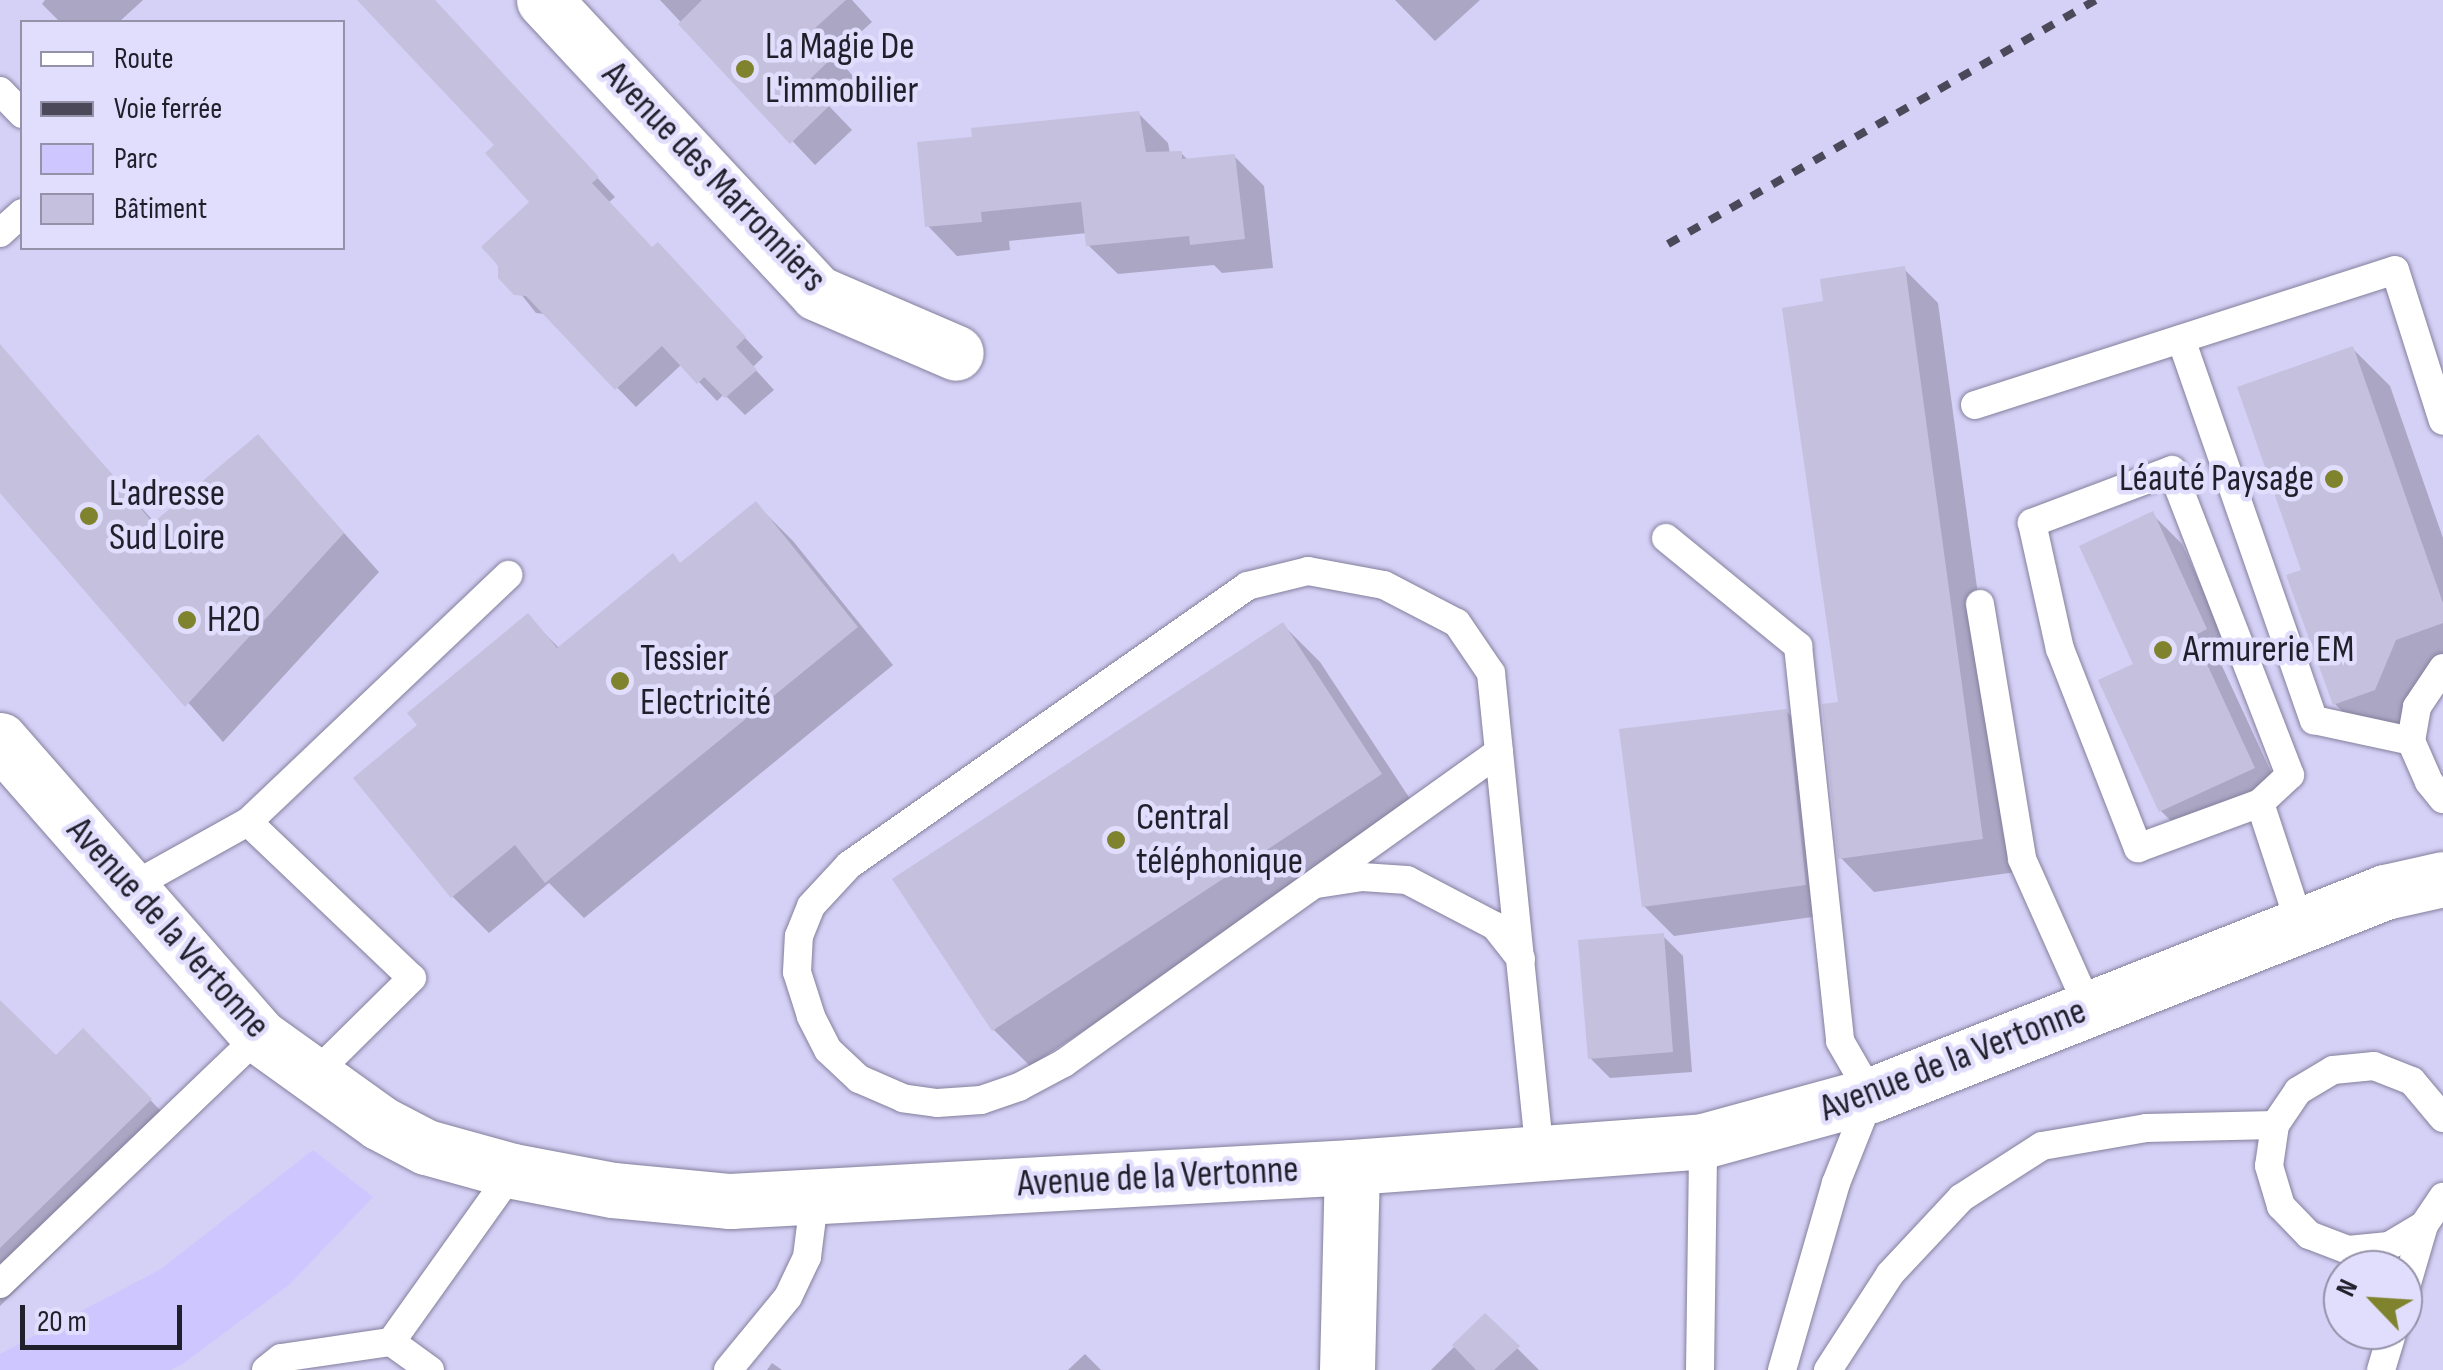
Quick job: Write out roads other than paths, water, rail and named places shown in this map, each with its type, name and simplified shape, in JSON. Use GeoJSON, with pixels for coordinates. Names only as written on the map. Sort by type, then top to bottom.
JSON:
{"type":"FeatureCollection","features":[{"type":"Feature","properties":{"kind":"street","name":"Avenue des Marronniers"},"geometry":{"type":"LineString","coordinates":[[544,0],[817,293],[956,354]]}},
{"type":"Feature","properties":{"kind":"street","name":"Avenue de la Vertonne"},"geometry":{"type":"LineString","coordinates":[[0,740],[259,1036],[312,1077],[426,1147],[513,1171],[613,1190],[730,1201],[1352,1167],[1703,1142],[1871,1095],[2384,892],[2443,879]]}},
{"type":"Feature","properties":{"kind":"street"},"geometry":{"type":"LineString","coordinates":[[1347,1370],[1352,1167]]}},
{"type":"Feature","properties":{"kind":"lane"},"geometry":{"type":"LineString","coordinates":[[0,92],[20,112]]}},
{"type":"Feature","properties":{"kind":"lane"},"geometry":{"type":"LineString","coordinates":[[0,233],[20,215]]}},
{"type":"Feature","properties":{"kind":"lane"},"geometry":{"type":"LineString","coordinates":[[1975,405],[2395,270],[2443,421]]}},
{"type":"Feature","properties":{"kind":"lane"},"geometry":{"type":"LineString","coordinates":[[2180,339],[2314,720],[2411,741]]}},
{"type":"Feature","properties":{"kind":"lane"},"geometry":{"type":"LineString","coordinates":[[2172,470],[2290,775],[2260,803],[2138,848],[2060,650],[2032,523],[2172,470]]}},
{"type":"Feature","properties":{"kind":"lane"},"geometry":{"type":"LineString","coordinates":[[1666,538],[1798,646],[1840,1041],[1871,1095],[1836,1182],[1782,1370]]}},
{"type":"Feature","properties":{"kind":"lane"},"geometry":{"type":"LineString","coordinates":[[1499,752],[1064,1062],[1019,1088],[982,1100],[937,1104],[902,1098],[859,1078],[828,1050],[810,1016],[797,972],[799,936],[811,906],[849,865],[1247,586],[1308,572],[1384,585],[1457,623],[1491,674],[1521,960],[1540,1153]]}},
{"type":"Feature","properties":{"kind":"lane"},"geometry":{"type":"LineString","coordinates":[[131,887],[248,822],[508,574]]}},
{"type":"Feature","properties":{"kind":"lane"},"geometry":{"type":"LineString","coordinates":[[1980,604],[2022,859],[2089,1009]]}},
{"type":"Feature","properties":{"kind":"lane"},"geometry":{"type":"LineString","coordinates":[[2443,668],[2417,707],[2411,741],[2429,782],[2443,799]]}},
{"type":"Feature","properties":{"kind":"lane"},"geometry":{"type":"LineString","coordinates":[[2260,803],[2300,925]]}},
{"type":"Feature","properties":{"kind":"lane"},"geometry":{"type":"LineString","coordinates":[[248,822],[412,978],[312,1077]]}},
{"type":"Feature","properties":{"kind":"lane"},"geometry":{"type":"LineString","coordinates":[[1311,885],[1362,877],[1406,880],[1495,926],[1521,960]]}},
{"type":"Feature","properties":{"kind":"lane"},"geometry":{"type":"LineString","coordinates":[[0,1284],[259,1036]]}},
{"type":"Feature","properties":{"kind":"lane"},"geometry":{"type":"LineString","coordinates":[[2424,1226],[2389,1246],[2348,1250],[2309,1235],[2281,1206],[2269,1166],[2275,1125],[2298,1091],[2333,1070],[2374,1066],[2412,1081],[2443,1118]]}},
{"type":"Feature","properties":{"kind":"lane"},"geometry":{"type":"LineString","coordinates":[[1828,1370],[1890,1274],[1961,1198],[2042,1146],[2146,1128],[2275,1125]]}},
{"type":"Feature","properties":{"kind":"lane"},"geometry":{"type":"LineString","coordinates":[[1700,1370],[1703,1142]]}},
{"type":"Feature","properties":{"kind":"lane"},"geometry":{"type":"LineString","coordinates":[[390,1342],[513,1171]]}},
{"type":"Feature","properties":{"kind":"lane"},"geometry":{"type":"LineString","coordinates":[[728,1370],[788,1297],[807,1256],[815,1194]]}},
{"type":"Feature","properties":{"kind":"lane"},"geometry":{"type":"LineString","coordinates":[[2417,1250],[2424,1226],[2443,1197]]}},
{"type":"Feature","properties":{"kind":"lane"},"geometry":{"type":"LineString","coordinates":[[266,1370],[281,1358],[390,1342],[430,1370]]}},
{"type":"Feature","properties":{"kind":"railway"},"geometry":{"type":"LineString","coordinates":[[1668,244],[2096,0]]}},
{"type":"Feature","properties":{"kind":"place","name":"La Magie De L'immobilier"},"geometry":{"type":"Point","coordinates":[745,69]}},
{"type":"Feature","properties":{"kind":"place","name":"Léauté Paysage"},"geometry":{"type":"Point","coordinates":[2334,479]}},
{"type":"Feature","properties":{"kind":"place","name":"L'adresse Sud Loire"},"geometry":{"type":"Point","coordinates":[89,516]}},
{"type":"Feature","properties":{"kind":"place","name":"H2O"},"geometry":{"type":"Point","coordinates":[187,620]}},
{"type":"Feature","properties":{"kind":"place","name":"Armurerie EM"},"geometry":{"type":"Point","coordinates":[2163,650]}},
{"type":"Feature","properties":{"kind":"place","name":"Tessier Electricité"},"geometry":{"type":"Point","coordinates":[620,681]}},
{"type":"Feature","properties":{"kind":"place","name":"Central téléphonique"},"geometry":{"type":"Point","coordinates":[1116,840]}}]}
